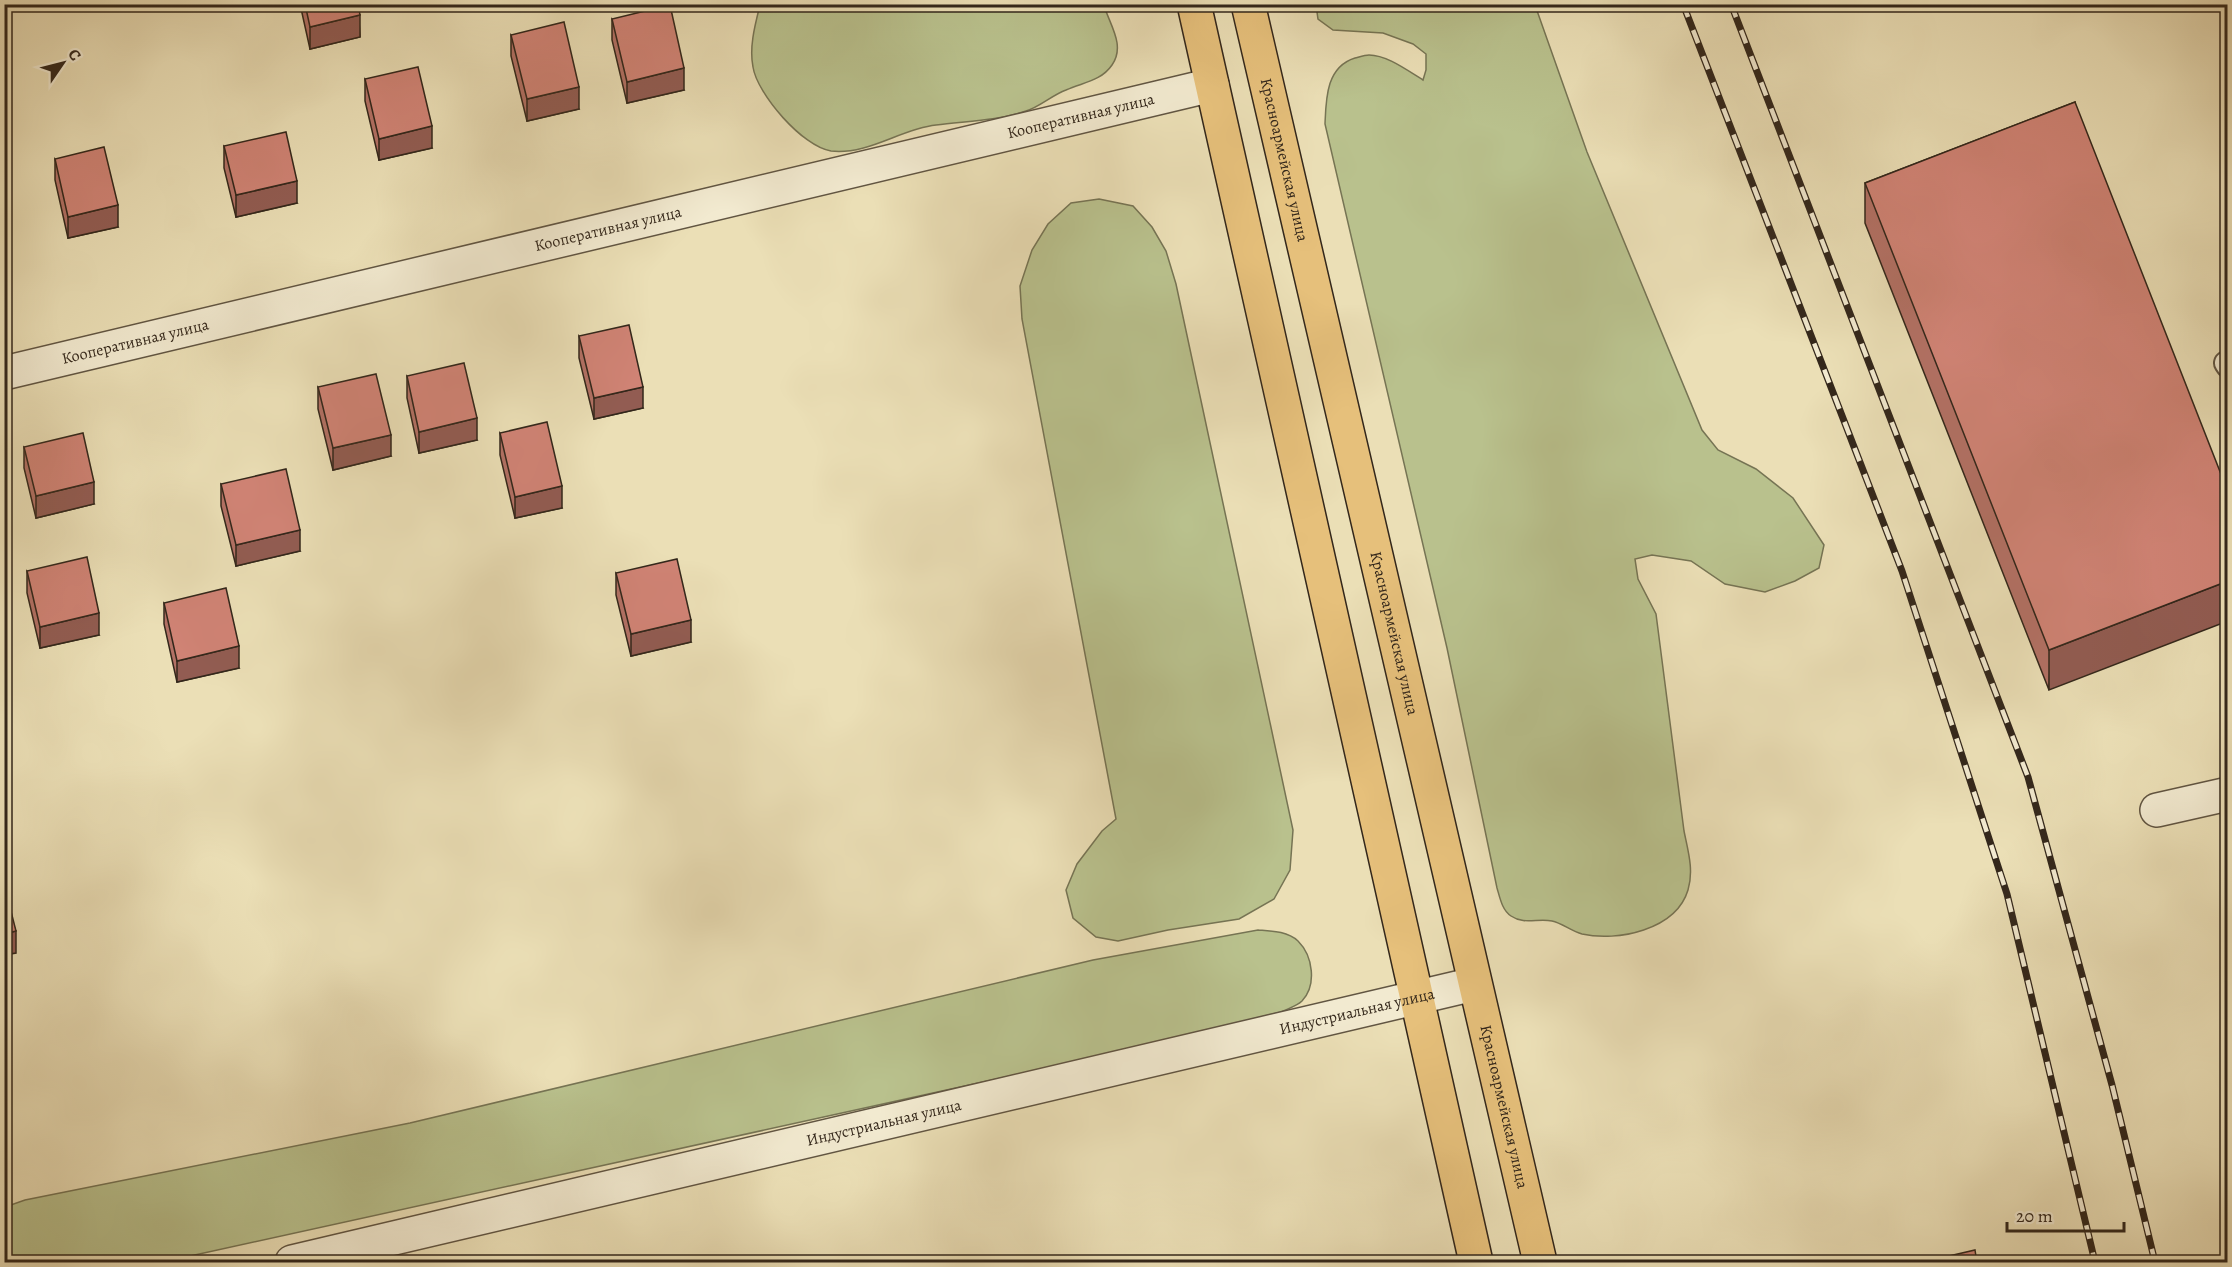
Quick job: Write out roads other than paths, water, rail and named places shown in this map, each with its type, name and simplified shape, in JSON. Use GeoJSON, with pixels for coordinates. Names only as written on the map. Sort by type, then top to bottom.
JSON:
{"type":"FeatureCollection","features":[{"type":"Feature","properties":{"kind":"main road"},"geometry":{"type":"LineString","coordinates":[[1194,4],[1476,1263]]}},
{"type":"Feature","properties":{"kind":"main road","name":"Красноармейская улица"},"geometry":{"type":"LineString","coordinates":[[1248,4],[1540,1263]]}},
{"type":"Feature","properties":{"kind":"street","name":"Кооперативная улица"},"geometry":{"type":"LineString","coordinates":[[4,373],[1212,85]]}},
{"type":"Feature","properties":{"kind":"street"},"geometry":{"type":"LineString","coordinates":[[2157,810],[2228,794]]}},
{"type":"Feature","properties":{"kind":"street","name":"Индустриальная улица"},"geometry":{"type":"LineString","coordinates":[[292,1263],[1474,984]]}},
{"type":"Feature","properties":{"kind":"railway"},"geometry":{"type":"LineString","coordinates":[[1683,4],[1902,571],[2007,894],[2095,1262]]}},
{"type":"Feature","properties":{"kind":"railway"},"geometry":{"type":"LineString","coordinates":[[1731,4],[2028,777],[2112,1085],[2155,1262]]}}]}
